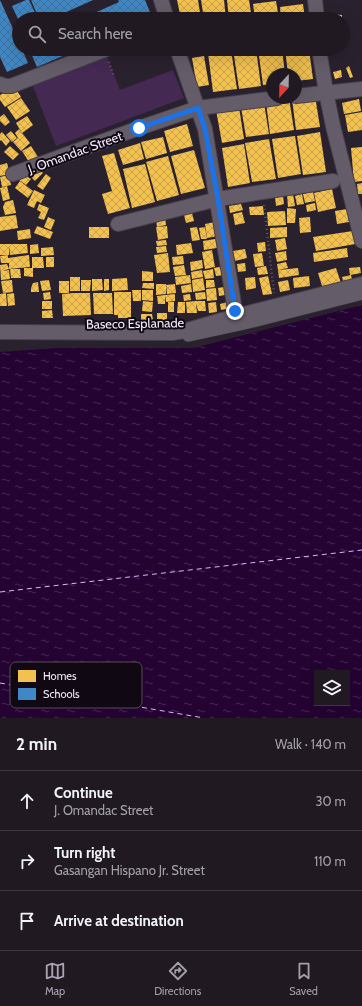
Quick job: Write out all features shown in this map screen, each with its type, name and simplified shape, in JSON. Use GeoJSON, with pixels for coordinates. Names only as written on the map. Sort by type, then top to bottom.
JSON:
{"type":"FeatureCollection","features":[{"type":"Feature","properties":{"kind":"street"},"geometry":{"type":"LineString","coordinates":[[161,0],[165,12]]}},
{"type":"Feature","properties":{"kind":"street"},"geometry":{"type":"LineString","coordinates":[[315,0],[316,12]]}},
{"type":"Feature","properties":{"kind":"street"},"geometry":{"type":"LineString","coordinates":[[0,84],[11,86],[89,56]]}},
{"type":"Feature","properties":{"kind":"street"},"geometry":{"type":"LineString","coordinates":[[179,56],[205,129],[218,199],[236,316]]}},
{"type":"Feature","properties":{"kind":"street"},"geometry":{"type":"LineString","coordinates":[[320,56],[326,92],[362,241]]}},
{"type":"Feature","properties":{"kind":"street"},"geometry":{"type":"LineString","coordinates":[[302,95],[362,89]]}},
{"type":"Feature","properties":{"kind":"street","name":"J. Omandac Street"},"geometry":{"type":"LineString","coordinates":[[13,174],[198,108],[266,99]]}},
{"type":"Feature","properties":{"kind":"street"},"geometry":{"type":"LineString","coordinates":[[118,224],[218,199],[333,181]]}},
{"type":"Feature","properties":{"kind":"street"},"geometry":{"type":"LineString","coordinates":[[0,332],[173,333],[362,284]]}},
{"type":"Feature","properties":{"kind":"street","name":"Baseco Esplanade"},"geometry":{"type":"LineString","coordinates":[[0,338],[184,337],[248,323],[362,294]]}},
{"type":"Feature","properties":{"kind":"path"},"geometry":{"type":"LineString","coordinates":[[262,192],[274,304],[277,306]]}},
{"type":"Feature","properties":{"kind":"shaded area"},"geometry":{"type":"Polygon","coordinates":[[[107,57],[120,90],[173,70],[184,98],[56,146],[33,86],[107,57]]]}},
{"type":"Feature","properties":{"kind":"water"},"geometry":{"type":"Polygon","coordinates":[[[362,305],[362,718],[0,718],[0,352],[58,348],[193,348],[362,305]]]}},
{"type":"Feature","properties":{"kind":"building: Homes"},"geometry":{"type":"Polygon","coordinates":[[[177,0],[198,0],[200,12],[180,12],[177,0]]]}},
{"type":"Feature","properties":{"kind":"building: Homes"},"geometry":{"type":"Polygon","coordinates":[[[201,0],[224,0],[225,12],[203,12],[201,0]]]}},
{"type":"Feature","properties":{"kind":"building: Homes"},"geometry":{"type":"Polygon","coordinates":[[[227,0],[249,0],[251,12],[228,12],[227,0]]]}},
{"type":"Feature","properties":{"kind":"building: Homes"},"geometry":{"type":"Polygon","coordinates":[[[276,1],[278,12],[254,12],[253,4],[276,1]]]}},
{"type":"Feature","properties":{"kind":"building: Homes"},"geometry":{"type":"Polygon","coordinates":[[[303,4],[304,12],[280,12],[280,7],[303,4]]]}},
{"type":"Feature","properties":{"kind":"building: Homes"},"geometry":{"type":"Polygon","coordinates":[[[204,56],[209,85],[197,87],[192,58],[204,56]]]}},
{"type":"Feature","properties":{"kind":"building: Homes"},"geometry":{"type":"Polygon","coordinates":[[[208,56],[232,56],[237,89],[213,92],[208,56]]]}},
{"type":"Feature","properties":{"kind":"building: Homes"},"geometry":{"type":"Polygon","coordinates":[[[234,56],[257,56],[261,86],[239,89],[234,56]]]}},
{"type":"Feature","properties":{"kind":"building: Homes"},"geometry":{"type":"Polygon","coordinates":[[[259,56],[283,56],[284,68],[266,68],[266,85],[263,85],[259,56]]]}},
{"type":"Feature","properties":{"kind":"building: Homes"},"geometry":{"type":"Polygon","coordinates":[[[286,56],[310,56],[313,79],[302,80],[302,68],[287,68],[286,56]]]}},
{"type":"Feature","properties":{"kind":"building: Homes"},"geometry":{"type":"Polygon","coordinates":[[[349,66],[353,77],[350,78],[346,68],[349,66]]]}},
{"type":"Feature","properties":{"kind":"building: Homes"},"geometry":{"type":"Polygon","coordinates":[[[341,70],[342,77],[335,79],[333,72],[341,70]]]}},
{"type":"Feature","properties":{"kind":"building: Homes"},"geometry":{"type":"Polygon","coordinates":[[[14,86],[21,97],[5,107],[0,100],[0,95],[14,86]]]}},
{"type":"Feature","properties":{"kind":"building: Homes"},"geometry":{"type":"Polygon","coordinates":[[[315,96],[320,127],[296,130],[293,104],[302,104],[302,98],[315,96]]]}},
{"type":"Feature","properties":{"kind":"building: Homes"},"geometry":{"type":"Polygon","coordinates":[[[21,98],[30,111],[16,120],[7,107],[21,98]]]}},
{"type":"Feature","properties":{"kind":"building: Homes"},"geometry":{"type":"Polygon","coordinates":[[[359,99],[361,111],[344,114],[342,103],[359,99]]]}},
{"type":"Feature","properties":{"kind":"building: Homes"},"geometry":{"type":"Polygon","coordinates":[[[264,103],[269,134],[246,137],[241,107],[264,103]]]}},
{"type":"Feature","properties":{"kind":"building: Homes"},"geometry":{"type":"Polygon","coordinates":[[[266,104],[290,104],[294,130],[270,134],[266,104]]]}},
{"type":"Feature","properties":{"kind":"building: Homes"},"geometry":{"type":"Polygon","coordinates":[[[239,107],[244,139],[222,143],[216,110],[239,107]]]}},
{"type":"Feature","properties":{"kind":"building: Homes"},"geometry":{"type":"Polygon","coordinates":[[[362,112],[362,130],[348,132],[345,115],[362,112]]]}},
{"type":"Feature","properties":{"kind":"building: Homes"},"geometry":{"type":"Polygon","coordinates":[[[4,114],[10,122],[5,126],[0,121],[0,117],[4,114]]]}},
{"type":"Feature","properties":{"kind":"building: Homes"},"geometry":{"type":"Polygon","coordinates":[[[27,116],[33,125],[22,133],[16,123],[27,116]]]}},
{"type":"Feature","properties":{"kind":"building: Homes"},"geometry":{"type":"Polygon","coordinates":[[[187,124],[193,146],[170,152],[164,131],[187,124]]]}},
{"type":"Feature","properties":{"kind":"building: Homes"},"geometry":{"type":"Polygon","coordinates":[[[19,129],[30,143],[21,151],[13,142],[18,138],[15,133],[19,129]]]}},
{"type":"Feature","properties":{"kind":"building: Homes"},"geometry":{"type":"Polygon","coordinates":[[[11,131],[17,138],[12,142],[6,135],[11,131]]]}},
{"type":"Feature","properties":{"kind":"building: Homes"},"geometry":{"type":"Polygon","coordinates":[[[2,132],[10,141],[6,146],[1,140],[0,141],[0,134],[2,132]]]}},
{"type":"Feature","properties":{"kind":"building: Homes"},"geometry":{"type":"Polygon","coordinates":[[[320,132],[326,172],[303,175],[297,136],[320,132]]]}},
{"type":"Feature","properties":{"kind":"building: Homes"},"geometry":{"type":"Polygon","coordinates":[[[295,136],[301,174],[278,178],[272,139],[295,136]]]}},
{"type":"Feature","properties":{"kind":"building: Homes"},"geometry":{"type":"Polygon","coordinates":[[[163,137],[167,153],[146,159],[141,142],[163,137]]]}},
{"type":"Feature","properties":{"kind":"building: Homes"},"geometry":{"type":"Polygon","coordinates":[[[269,139],[276,179],[252,182],[245,143],[269,139]]]}},
{"type":"Feature","properties":{"kind":"building: Homes"},"geometry":{"type":"Polygon","coordinates":[[[140,143],[144,159],[123,165],[118,150],[140,143]]]}},
{"type":"Feature","properties":{"kind":"building: Homes"},"geometry":{"type":"Polygon","coordinates":[[[244,144],[250,183],[228,187],[222,148],[244,144]]]}},
{"type":"Feature","properties":{"kind":"building: Homes"},"geometry":{"type":"Polygon","coordinates":[[[10,146],[19,154],[13,160],[4,152],[10,146]]]}},
{"type":"Feature","properties":{"kind":"building: Homes"},"geometry":{"type":"Polygon","coordinates":[[[31,146],[38,157],[29,162],[22,151],[31,146]]]}},
{"type":"Feature","properties":{"kind":"building: Homes"},"geometry":{"type":"Polygon","coordinates":[[[362,147],[362,181],[354,182],[351,148],[362,147]]]}},
{"type":"Feature","properties":{"kind":"building: Homes"},"geometry":{"type":"Polygon","coordinates":[[[194,150],[205,188],[181,194],[171,156],[194,150]]]}},
{"type":"Feature","properties":{"kind":"building: Homes"},"geometry":{"type":"Polygon","coordinates":[[[114,153],[130,208],[108,214],[102,194],[112,191],[102,156],[114,153]]]}},
{"type":"Feature","properties":{"kind":"building: Homes"},"geometry":{"type":"Polygon","coordinates":[[[168,156],[179,195],[157,201],[146,162],[168,156]]]}},
{"type":"Feature","properties":{"kind":"building: Homes"},"geometry":{"type":"Polygon","coordinates":[[[7,163],[10,174],[0,176],[0,165],[7,163]]]}},
{"type":"Feature","properties":{"kind":"building: Homes"},"geometry":{"type":"Polygon","coordinates":[[[145,164],[155,202],[132,208],[123,169],[145,164]]]}},
{"type":"Feature","properties":{"kind":"building: Homes"},"geometry":{"type":"Polygon","coordinates":[[[37,168],[43,173],[35,181],[30,176],[37,168]]]}},
{"type":"Feature","properties":{"kind":"building: Homes"},"geometry":{"type":"Polygon","coordinates":[[[23,174],[31,179],[26,185],[19,180],[23,174]]]}},
{"type":"Feature","properties":{"kind":"building: Homes"},"geometry":{"type":"Polygon","coordinates":[[[46,174],[51,178],[43,190],[37,186],[46,174]]]}},
{"type":"Feature","properties":{"kind":"building: Homes"},"geometry":{"type":"Polygon","coordinates":[[[9,175],[11,185],[2,187],[0,177],[9,175]]]}},
{"type":"Feature","properties":{"kind":"building: Homes"},"geometry":{"type":"Polygon","coordinates":[[[20,181],[33,191],[28,198],[15,188],[20,181]]]}},
{"type":"Feature","properties":{"kind":"building: Homes"},"geometry":{"type":"Polygon","coordinates":[[[362,183],[362,194],[358,194],[357,184],[362,183]]]}},
{"type":"Feature","properties":{"kind":"building: Homes"},"geometry":{"type":"Polygon","coordinates":[[[7,186],[10,199],[3,201],[0,188],[7,186]]]}},
{"type":"Feature","properties":{"kind":"building: Homes"},"geometry":{"type":"Polygon","coordinates":[[[332,189],[336,208],[318,212],[314,193],[332,189]]]}},
{"type":"Feature","properties":{"kind":"building: Homes"},"geometry":{"type":"Polygon","coordinates":[[[34,190],[45,195],[41,203],[37,201],[34,208],[27,205],[34,190]]]}},
{"type":"Feature","properties":{"kind":"building: Homes"},"geometry":{"type":"Polygon","coordinates":[[[313,192],[315,201],[305,203],[303,194],[313,192]]]}},
{"type":"Feature","properties":{"kind":"building: Homes"},"geometry":{"type":"Polygon","coordinates":[[[293,194],[295,206],[288,207],[287,195],[293,194]]]}},
{"type":"Feature","properties":{"kind":"building: Homes"},"geometry":{"type":"Polygon","coordinates":[[[302,194],[304,204],[297,205],[295,196],[302,194]]]}},
{"type":"Feature","properties":{"kind":"building: Homes"},"geometry":{"type":"Polygon","coordinates":[[[283,196],[284,204],[276,206],[275,197],[283,196]]]}},
{"type":"Feature","properties":{"kind":"building: Homes"},"geometry":{"type":"Polygon","coordinates":[[[13,200],[16,213],[5,215],[3,207],[5,202],[13,200]]]}},
{"type":"Feature","properties":{"kind":"building: Homes"},"geometry":{"type":"Polygon","coordinates":[[[315,203],[316,210],[307,212],[306,205],[315,203]]]}},
{"type":"Feature","properties":{"kind":"building: Homes"},"geometry":{"type":"Polygon","coordinates":[[[39,204],[49,208],[44,220],[38,218],[41,212],[37,210],[39,204]]]}},
{"type":"Feature","properties":{"kind":"building: Homes"},"geometry":{"type":"Polygon","coordinates":[[[241,204],[243,210],[230,213],[229,206],[241,204]]]}},
{"type":"Feature","properties":{"kind":"building: Homes"},"geometry":{"type":"Polygon","coordinates":[[[263,206],[264,215],[250,215],[249,207],[263,206]]]}},
{"type":"Feature","properties":{"kind":"building: Homes"},"geometry":{"type":"Polygon","coordinates":[[[287,208],[296,209],[295,223],[287,223],[287,208]]]}},
{"type":"Feature","properties":{"kind":"building: Homes"},"geometry":{"type":"Polygon","coordinates":[[[347,209],[349,222],[337,224],[335,211],[347,209]]]}},
{"type":"Feature","properties":{"kind":"building: Homes"},"geometry":{"type":"Polygon","coordinates":[[[285,211],[286,225],[268,226],[267,212],[285,211]]]}},
{"type":"Feature","properties":{"kind":"building: Homes"},"geometry":{"type":"Polygon","coordinates":[[[242,212],[245,223],[235,225],[233,214],[242,212]]]}},
{"type":"Feature","properties":{"kind":"building: Homes"},"geometry":{"type":"Polygon","coordinates":[[[192,213],[194,221],[186,223],[184,215],[192,213]]]}},
{"type":"Feature","properties":{"kind":"building: Homes"},"geometry":{"type":"Polygon","coordinates":[[[16,215],[18,228],[0,231],[0,217],[16,215]]]}},
{"type":"Feature","properties":{"kind":"building: Homes"},"geometry":{"type":"Polygon","coordinates":[[[48,217],[55,220],[51,230],[44,227],[48,217]]]}},
{"type":"Feature","properties":{"kind":"building: Homes"},"geometry":{"type":"Polygon","coordinates":[[[165,217],[166,225],[157,227],[156,218],[165,217]]]}},
{"type":"Feature","properties":{"kind":"building: Homes"},"geometry":{"type":"Polygon","coordinates":[[[310,217],[311,232],[300,233],[299,218],[310,217]]]}},
{"type":"Feature","properties":{"kind":"building: Homes"},"geometry":{"type":"Polygon","coordinates":[[[215,222],[218,236],[207,238],[205,224],[215,222]]]}},
{"type":"Feature","properties":{"kind":"building: Homes"},"geometry":{"type":"Polygon","coordinates":[[[37,226],[53,232],[50,239],[34,233],[37,226]]]}},
{"type":"Feature","properties":{"kind":"building: Homes"},"geometry":{"type":"Polygon","coordinates":[[[167,226],[168,238],[158,240],[156,227],[167,226]]]}},
{"type":"Feature","properties":{"kind":"building: Homes"},"geometry":{"type":"Polygon","coordinates":[[[89,227],[109,227],[109,238],[89,238],[89,227]]]}},
{"type":"Feature","properties":{"kind":"building: Homes"},"geometry":{"type":"Polygon","coordinates":[[[197,227],[200,240],[192,241],[190,228],[197,227]]]}},
{"type":"Feature","properties":{"kind":"building: Homes"},"geometry":{"type":"Polygon","coordinates":[[[205,227],[207,239],[201,239],[199,228],[205,227]]]}},
{"type":"Feature","properties":{"kind":"building: Homes"},"geometry":{"type":"Polygon","coordinates":[[[287,227],[287,237],[270,238],[270,228],[287,227]]]}},
{"type":"Feature","properties":{"kind":"building: Homes"},"geometry":{"type":"Polygon","coordinates":[[[30,229],[31,238],[18,240],[17,231],[30,229]]]}},
{"type":"Feature","properties":{"kind":"building: Homes"},"geometry":{"type":"Polygon","coordinates":[[[353,231],[355,244],[316,251],[313,237],[353,231]]]}},
{"type":"Feature","properties":{"kind":"building: Homes"},"geometry":{"type":"Polygon","coordinates":[[[221,238],[223,247],[204,250],[203,241],[221,238]]]}},
{"type":"Feature","properties":{"kind":"building: Homes"},"geometry":{"type":"Polygon","coordinates":[[[285,238],[287,249],[277,251],[275,240],[285,238]]]}},
{"type":"Feature","properties":{"kind":"building: Homes"},"geometry":{"type":"Polygon","coordinates":[[[166,240],[167,245],[157,246],[156,241],[166,240]]]}},
{"type":"Feature","properties":{"kind":"building: Homes"},"geometry":{"type":"Polygon","coordinates":[[[265,242],[266,251],[258,252],[257,243],[265,242]]]}},
{"type":"Feature","properties":{"kind":"building: Homes"},"geometry":{"type":"Polygon","coordinates":[[[191,243],[193,253],[177,255],[176,245],[191,243]]]}},
{"type":"Feature","properties":{"kind":"building: Homes"},"geometry":{"type":"Polygon","coordinates":[[[0,244],[27,244],[28,253],[10,255],[9,246],[9,255],[0,255],[0,244]]]}},
{"type":"Feature","properties":{"kind":"building: Homes"},"geometry":{"type":"Polygon","coordinates":[[[38,244],[39,253],[30,254],[30,245],[38,244]]]}},
{"type":"Feature","properties":{"kind":"building: Homes"},"geometry":{"type":"Polygon","coordinates":[[[166,246],[167,252],[157,253],[156,247],[166,246]]]}},
{"type":"Feature","properties":{"kind":"building: Homes"},"geometry":{"type":"Polygon","coordinates":[[[53,247],[54,255],[41,256],[41,248],[53,247]]]}},
{"type":"Feature","properties":{"kind":"building: Homes"},"geometry":{"type":"Polygon","coordinates":[[[347,248],[348,257],[314,262],[313,253],[347,248]]]}},
{"type":"Feature","properties":{"kind":"building: Homes"},"geometry":{"type":"Polygon","coordinates":[[[245,249],[247,258],[235,261],[233,251],[245,249]]]}},
{"type":"Feature","properties":{"kind":"building: Homes"},"geometry":{"type":"Polygon","coordinates":[[[212,250],[215,267],[205,269],[202,252],[212,250]]]}},
{"type":"Feature","properties":{"kind":"building: Homes"},"geometry":{"type":"Polygon","coordinates":[[[286,251],[287,260],[277,262],[275,253],[286,251]]]}},
{"type":"Feature","properties":{"kind":"building: Homes"},"geometry":{"type":"Polygon","coordinates":[[[168,253],[170,272],[157,273],[154,255],[168,253]]]}},
{"type":"Feature","properties":{"kind":"building: Homes"},"geometry":{"type":"Polygon","coordinates":[[[262,253],[264,266],[255,267],[253,254],[262,253]]]}},
{"type":"Feature","properties":{"kind":"building: Homes"},"geometry":{"type":"Polygon","coordinates":[[[8,255],[8,258],[29,255],[30,267],[9,269],[9,263],[1,263],[0,256],[8,255]]]}},
{"type":"Feature","properties":{"kind":"building: Homes"},"geometry":{"type":"Polygon","coordinates":[[[183,256],[184,264],[173,265],[172,257],[183,256]]]}},
{"type":"Feature","properties":{"kind":"building: Homes"},"geometry":{"type":"Polygon","coordinates":[[[32,257],[43,257],[44,268],[32,268],[32,257]]]}},
{"type":"Feature","properties":{"kind":"building: Homes"},"geometry":{"type":"Polygon","coordinates":[[[46,257],[54,257],[54,267],[46,267],[46,257]]]}},
{"type":"Feature","properties":{"kind":"building: Homes"},"geometry":{"type":"Polygon","coordinates":[[[202,260],[203,268],[191,271],[190,262],[202,260]]]}},
{"type":"Feature","properties":{"kind":"building: Homes"},"geometry":{"type":"Polygon","coordinates":[[[286,262],[288,268],[278,270],[277,264],[286,262]]]}},
{"type":"Feature","properties":{"kind":"building: Homes"},"geometry":{"type":"Polygon","coordinates":[[[245,263],[246,271],[238,272],[237,264],[245,263]]]}},
{"type":"Feature","properties":{"kind":"building: Homes"},"geometry":{"type":"Polygon","coordinates":[[[7,264],[9,269],[2,271],[9,270],[10,279],[1,280],[0,265],[7,264]]]}},
{"type":"Feature","properties":{"kind":"building: Homes"},"geometry":{"type":"Polygon","coordinates":[[[184,265],[186,275],[175,276],[173,267],[184,265]]]}},
{"type":"Feature","properties":{"kind":"building: Homes"},"geometry":{"type":"Polygon","coordinates":[[[225,266],[226,275],[216,276],[214,268],[225,266]]]}},
{"type":"Feature","properties":{"kind":"building: Homes"},"geometry":{"type":"Polygon","coordinates":[[[266,266],[268,274],[258,275],[257,268],[266,266]]]}},
{"type":"Feature","properties":{"kind":"building: Homes"},"geometry":{"type":"Polygon","coordinates":[[[360,267],[361,273],[350,275],[349,268],[360,267]]]}},
{"type":"Feature","properties":{"kind":"building: Homes"},"geometry":{"type":"Polygon","coordinates":[[[24,268],[33,268],[33,277],[24,276],[24,268]]]}},
{"type":"Feature","properties":{"kind":"building: Homes"},"geometry":{"type":"Polygon","coordinates":[[[298,268],[299,275],[279,278],[278,270],[298,268]]]}},
{"type":"Feature","properties":{"kind":"building: Homes"},"geometry":{"type":"Polygon","coordinates":[[[336,268],[341,283],[323,289],[318,273],[336,268]]]}},
{"type":"Feature","properties":{"kind":"building: Homes"},"geometry":{"type":"Polygon","coordinates":[[[10,269],[20,269],[21,278],[11,278],[10,269]]]}},
{"type":"Feature","properties":{"kind":"building: Homes"},"geometry":{"type":"Polygon","coordinates":[[[213,269],[214,278],[205,279],[203,271],[213,269]]]}},
{"type":"Feature","properties":{"kind":"building: Homes"},"geometry":{"type":"Polygon","coordinates":[[[202,270],[203,277],[192,279],[191,272],[202,270]]]}},
{"type":"Feature","properties":{"kind":"building: Homes"},"geometry":{"type":"Polygon","coordinates":[[[142,271],[153,272],[153,281],[142,281],[142,271]]]}},
{"type":"Feature","properties":{"kind":"building: Homes"},"geometry":{"type":"Polygon","coordinates":[[[190,275],[191,283],[176,285],[175,277],[190,275]]]}},
{"type":"Feature","properties":{"kind":"building: Homes"},"geometry":{"type":"Polygon","coordinates":[[[351,275],[352,280],[343,281],[342,277],[351,275]]]}},
{"type":"Feature","properties":{"kind":"building: Homes"},"geometry":{"type":"Polygon","coordinates":[[[268,276],[272,294],[263,295],[259,278],[268,276]]]}},
{"type":"Feature","properties":{"kind":"building: Homes"},"geometry":{"type":"Polygon","coordinates":[[[309,276],[310,286],[294,288],[293,278],[309,276]]]}},
{"type":"Feature","properties":{"kind":"building: Homes"},"geometry":{"type":"Polygon","coordinates":[[[70,277],[80,277],[80,291],[70,291],[70,277]]]}},
{"type":"Feature","properties":{"kind":"building: Homes"},"geometry":{"type":"Polygon","coordinates":[[[255,277],[256,288],[246,290],[245,278],[255,277]]]}},
{"type":"Feature","properties":{"kind":"building: Homes"},"geometry":{"type":"Polygon","coordinates":[[[127,278],[128,290],[112,291],[112,279],[127,278]]]}},
{"type":"Feature","properties":{"kind":"building: Homes"},"geometry":{"type":"Polygon","coordinates":[[[203,278],[205,290],[193,292],[192,280],[203,278]]]}},
{"type":"Feature","properties":{"kind":"building: Homes"},"geometry":{"type":"Polygon","coordinates":[[[92,279],[102,279],[103,290],[92,291],[92,279]]]}},
{"type":"Feature","properties":{"kind":"building: Homes"},"geometry":{"type":"Polygon","coordinates":[[[104,279],[109,279],[109,290],[104,291],[104,279]]]}},
{"type":"Feature","properties":{"kind":"building: Homes"},"geometry":{"type":"Polygon","coordinates":[[[12,280],[13,292],[3,293],[1,281],[12,280]]]}},
{"type":"Feature","properties":{"kind":"building: Homes"},"geometry":{"type":"Polygon","coordinates":[[[49,280],[51,290],[42,291],[40,281],[49,280]]]}},
{"type":"Feature","properties":{"kind":"building: Homes"},"geometry":{"type":"Polygon","coordinates":[[[81,280],[91,280],[90,291],[81,291],[81,280]]]}},
{"type":"Feature","properties":{"kind":"building: Homes"},"geometry":{"type":"Polygon","coordinates":[[[206,280],[214,280],[215,287],[206,288],[206,280]]]}},
{"type":"Feature","properties":{"kind":"building: Homes"},"geometry":{"type":"Polygon","coordinates":[[[288,280],[290,290],[280,292],[278,282],[288,280]]]}},
{"type":"Feature","properties":{"kind":"building: Homes"},"geometry":{"type":"Polygon","coordinates":[[[59,281],[69,281],[69,293],[59,293],[59,281]]]}},
{"type":"Feature","properties":{"kind":"building: Homes"},"geometry":{"type":"Polygon","coordinates":[[[38,282],[39,292],[31,292],[33,283],[38,282]]]}},
{"type":"Feature","properties":{"kind":"building: Homes"},"geometry":{"type":"Polygon","coordinates":[[[143,283],[154,283],[154,289],[142,288],[143,283]]]}},
{"type":"Feature","properties":{"kind":"building: Homes"},"geometry":{"type":"Polygon","coordinates":[[[156,284],[166,284],[166,294],[156,295],[156,284]]]}},
{"type":"Feature","properties":{"kind":"building: Homes"},"geometry":{"type":"Polygon","coordinates":[[[175,284],[176,293],[167,294],[166,285],[175,284]]]}},
{"type":"Feature","properties":{"kind":"building: Homes"},"geometry":{"type":"Polygon","coordinates":[[[191,284],[192,292],[182,293],[181,286],[191,284]]]}},
{"type":"Feature","properties":{"kind":"building: Homes"},"geometry":{"type":"Polygon","coordinates":[[[224,287],[225,295],[219,296],[218,288],[224,287]]]}},
{"type":"Feature","properties":{"kind":"building: Homes"},"geometry":{"type":"Polygon","coordinates":[[[216,288],[217,300],[207,301],[206,289],[216,288]]]}},
{"type":"Feature","properties":{"kind":"building: Homes"},"geometry":{"type":"Polygon","coordinates":[[[132,290],[141,290],[141,301],[133,301],[132,290]]]}},
{"type":"Feature","properties":{"kind":"building: Homes"},"geometry":{"type":"Polygon","coordinates":[[[142,290],[153,290],[153,301],[142,300],[142,290]]]}},
{"type":"Feature","properties":{"kind":"building: Homes"},"geometry":{"type":"Polygon","coordinates":[[[50,292],[51,299],[44,300],[43,293],[50,292]]]}},
{"type":"Feature","properties":{"kind":"building: Homes"},"geometry":{"type":"Polygon","coordinates":[[[114,292],[131,292],[131,318],[118,318],[118,315],[114,315],[114,292]]]}},
{"type":"Feature","properties":{"kind":"building: Homes"},"geometry":{"type":"Polygon","coordinates":[[[205,292],[206,299],[196,300],[195,293],[205,292]]]}},
{"type":"Feature","properties":{"kind":"building: Homes"},"geometry":{"type":"Polygon","coordinates":[[[6,293],[7,306],[0,306],[0,294],[6,293]]]}},
{"type":"Feature","properties":{"kind":"building: Homes"},"geometry":{"type":"Polygon","coordinates":[[[14,293],[15,305],[8,306],[7,294],[14,293]]]}},
{"type":"Feature","properties":{"kind":"building: Homes"},"geometry":{"type":"Polygon","coordinates":[[[90,293],[91,315],[63,316],[62,294],[90,293]]]}},
{"type":"Feature","properties":{"kind":"building: Homes"},"geometry":{"type":"Polygon","coordinates":[[[93,293],[112,293],[113,314],[94,314],[93,293]]]}},
{"type":"Feature","properties":{"kind":"building: Homes"},"geometry":{"type":"Polygon","coordinates":[[[175,294],[175,301],[166,302],[165,295],[175,294]]]}},
{"type":"Feature","properties":{"kind":"building: Homes"},"geometry":{"type":"Polygon","coordinates":[[[190,294],[191,300],[184,301],[183,295],[190,294]]]}},
{"type":"Feature","properties":{"kind":"building: Homes"},"geometry":{"type":"Polygon","coordinates":[[[165,295],[165,304],[158,304],[157,296],[165,295]]]}},
{"type":"Feature","properties":{"kind":"building: Homes"},"geometry":{"type":"Polygon","coordinates":[[[42,301],[52,301],[52,309],[42,309],[42,301]]]}},
{"type":"Feature","properties":{"kind":"building: Homes"},"geometry":{"type":"Polygon","coordinates":[[[143,301],[153,302],[152,312],[142,311],[143,301]]]}},
{"type":"Feature","properties":{"kind":"building: Homes"},"geometry":{"type":"Polygon","coordinates":[[[205,301],[206,311],[198,311],[196,303],[197,313],[187,313],[186,302],[205,301]]]}},
{"type":"Feature","properties":{"kind":"building: Homes"},"geometry":{"type":"Polygon","coordinates":[[[231,301],[232,308],[221,310],[220,304],[231,301]]]}},
{"type":"Feature","properties":{"kind":"building: Homes"},"geometry":{"type":"Polygon","coordinates":[[[168,302],[174,302],[174,312],[168,312],[168,302]]]}},
{"type":"Feature","properties":{"kind":"building: Homes"},"geometry":{"type":"Polygon","coordinates":[[[178,302],[185,302],[185,313],[177,313],[178,302]]]}},
{"type":"Feature","properties":{"kind":"building: Homes"},"geometry":{"type":"Polygon","coordinates":[[[216,302],[217,312],[209,313],[208,303],[216,302]]]}},
{"type":"Feature","properties":{"kind":"building: Homes"},"geometry":{"type":"Polygon","coordinates":[[[52,310],[53,318],[42,318],[42,311],[52,310]]]}},
{"type":"Feature","properties":{"kind":"building: Homes"},"geometry":{"type":"Polygon","coordinates":[[[157,313],[167,313],[167,320],[157,320],[157,313]]]}},
{"type":"Feature","properties":{"kind":"building: Homes"},"geometry":{"type":"Polygon","coordinates":[[[141,314],[152,314],[153,320],[141,320],[141,314]]]}},
{"type":"Feature","properties":{"kind":"building: Schools"},"geometry":{"type":"Polygon","coordinates":[[[0,0],[12,27],[12,56],[25,56],[28,63],[7,72],[0,57],[0,0]]]}},
{"type":"Feature","properties":{"kind":"building: Schools"},"geometry":{"type":"Polygon","coordinates":[[[29,0],[35,12],[15,12],[12,6],[29,0]]]}},
{"type":"Feature","properties":{"kind":"building: Schools"},"geometry":{"type":"Polygon","coordinates":[[[31,0],[93,0],[66,12],[36,12],[31,0]]]}},
{"type":"Feature","properties":{"kind":"building: Schools"},"geometry":{"type":"Polygon","coordinates":[[[118,0],[145,0],[150,12],[97,12],[119,2],[118,0]]]}},
{"type":"Feature","properties":{"kind":"building: Schools"},"geometry":{"type":"Polygon","coordinates":[[[32,56],[63,56],[37,67],[32,56]]]}},
{"type":"Feature","properties":{"kind":"ferry route"},"geometry":{"type":"LineString","coordinates":[[0,592],[362,550]]}},
{"type":"Feature","properties":{"kind":"ferry route"},"geometry":{"type":"LineString","coordinates":[[0,683],[10,685]]}},
{"type":"Feature","properties":{"kind":"ferry route"},"geometry":{"type":"LineString","coordinates":[[142,707],[204,718]]}},
{"type":"Feature","properties":{"kind":"route"},"geometry":{"type":"LineString","coordinates":[[139,128],[198,108],[205,129],[218,199],[235,311]]}}]}
